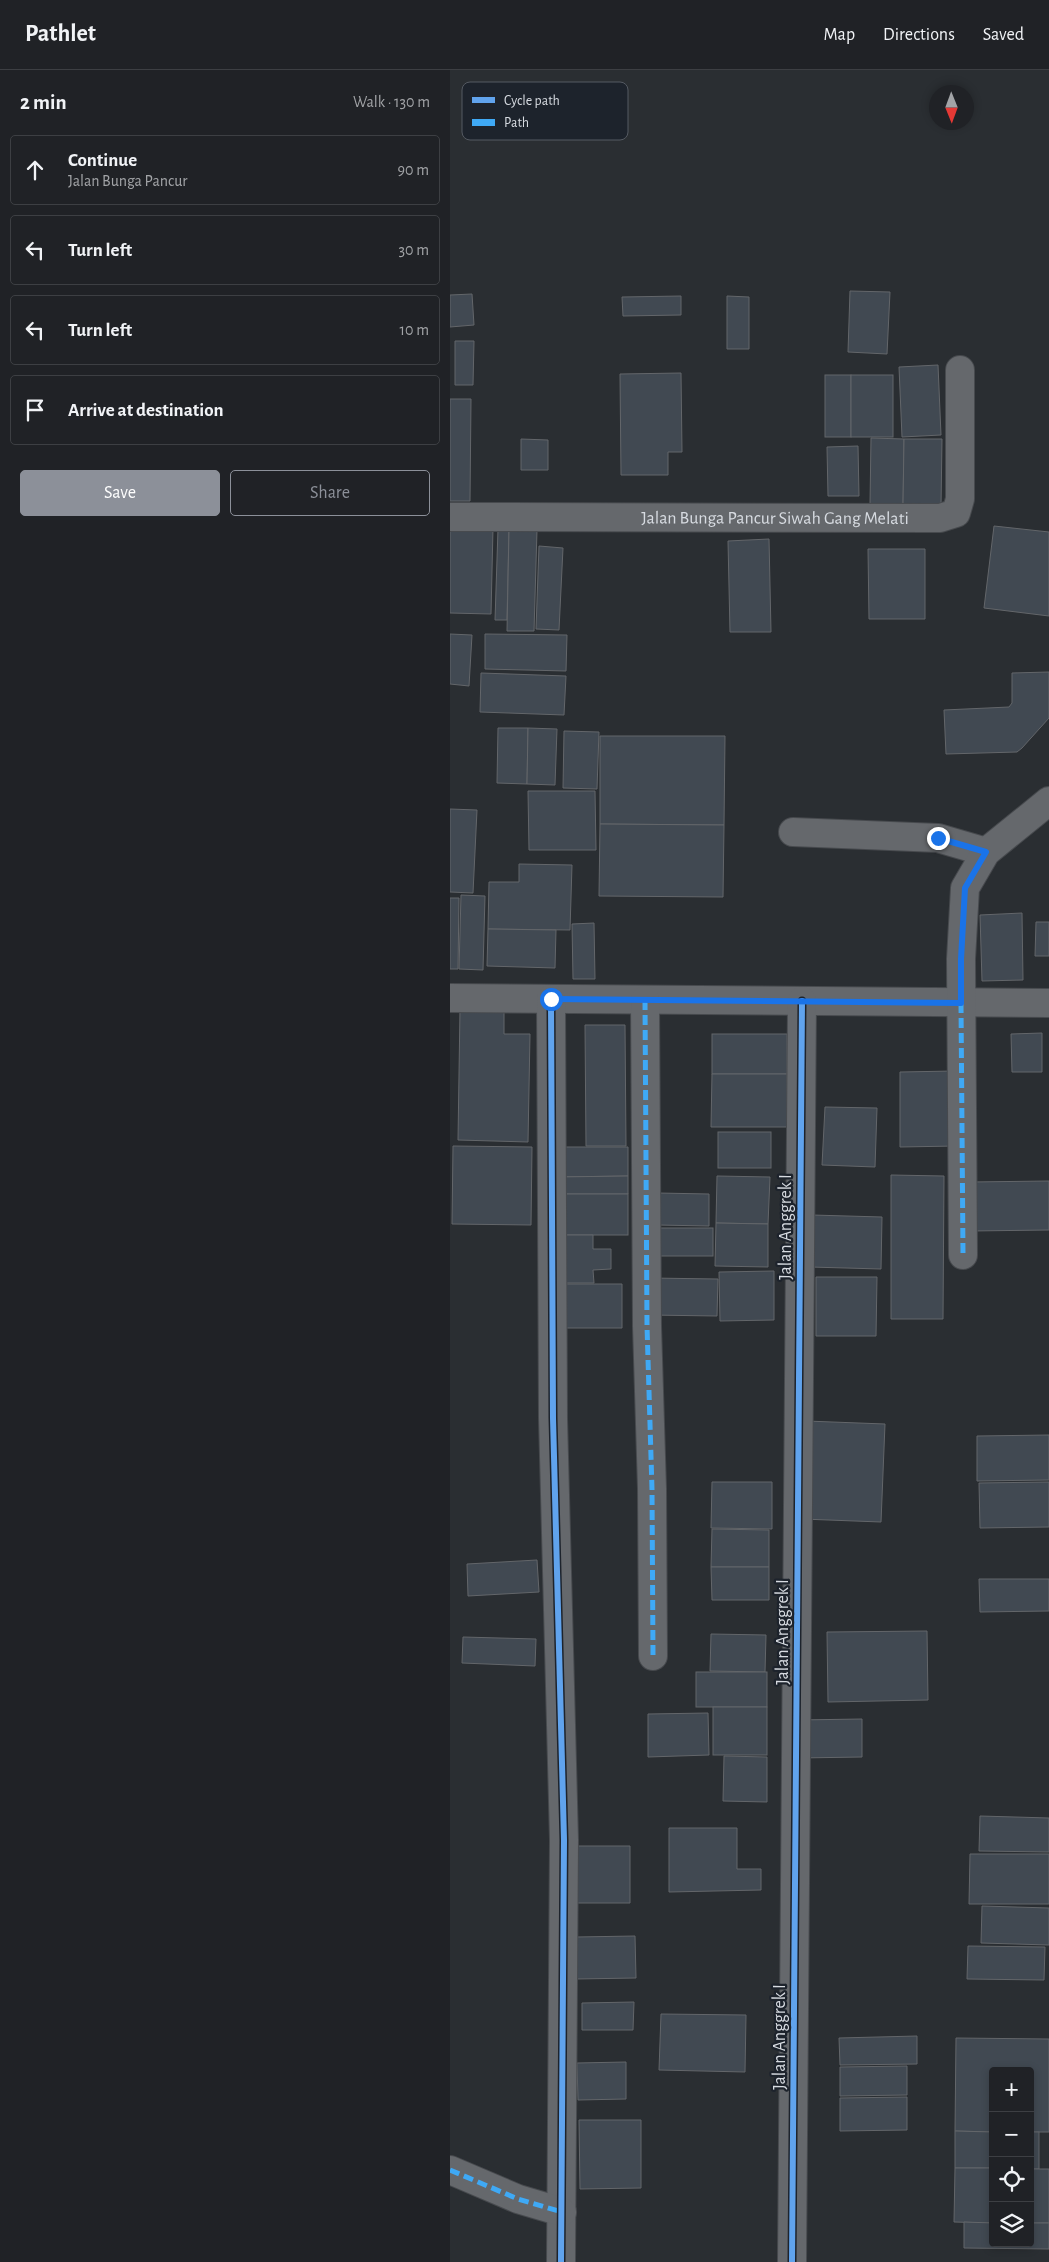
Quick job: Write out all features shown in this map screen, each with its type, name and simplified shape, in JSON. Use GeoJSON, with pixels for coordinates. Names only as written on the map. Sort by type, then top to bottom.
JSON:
{"type":"FeatureCollection","features":[{"type":"Feature","properties":{"kind":"street","name":"Jalan Bunga Pancur Siwah Gang Melati"},"geometry":{"type":"LineString","coordinates":[[450,517],[940,518],[948,516],[956,513],[960,499],[960,370]]}},
{"type":"Feature","properties":{"kind":"street"},"geometry":{"type":"LineString","coordinates":[[963,1254],[961,959],[965,888],[986,852],[1049,801]]}},
{"type":"Feature","properties":{"kind":"street"},"geometry":{"type":"LineString","coordinates":[[793,832],[938,838],[986,852]]}},
{"type":"Feature","properties":{"kind":"street"},"geometry":{"type":"LineString","coordinates":[[450,998],[1049,1003]]}},
{"type":"Feature","properties":{"kind":"street"},"geometry":{"type":"LineString","coordinates":[[551,999],[553,1418],[564,1840],[561,2262]]}},
{"type":"Feature","properties":{"kind":"street"},"geometry":{"type":"LineString","coordinates":[[645,1000],[653,1656]]}},
{"type":"Feature","properties":{"kind":"street","name":"Jalan Anggrek I"},"geometry":{"type":"LineString","coordinates":[[792,2262],[802,1001]]}},
{"type":"Feature","properties":{"kind":"street"},"geometry":{"type":"LineString","coordinates":[[450,2170],[518,2199],[562,2212]]}},
{"type":"Feature","properties":{"kind":"building"},"geometry":{"type":"Polygon","coordinates":[[[850,291],[890,292],[887,354],[848,352],[850,291]]]}},
{"type":"Feature","properties":{"kind":"building"},"geometry":{"type":"Polygon","coordinates":[[[472,294],[474,325],[450,327],[450,295],[472,294]]]}},
{"type":"Feature","properties":{"kind":"building"},"geometry":{"type":"Polygon","coordinates":[[[681,296],[681,315],[623,316],[622,297],[681,296]]]}},
{"type":"Feature","properties":{"kind":"building"},"geometry":{"type":"Polygon","coordinates":[[[727,296],[749,297],[749,349],[727,349],[727,296]]]}},
{"type":"Feature","properties":{"kind":"building"},"geometry":{"type":"Polygon","coordinates":[[[455,341],[474,341],[473,385],[455,385],[455,341]]]}},
{"type":"Feature","properties":{"kind":"building"},"geometry":{"type":"Polygon","coordinates":[[[938,365],[941,435],[902,437],[899,367],[938,365]]]}},
{"type":"Feature","properties":{"kind":"building"},"geometry":{"type":"Polygon","coordinates":[[[681,373],[682,452],[668,452],[668,475],[621,475],[620,374],[681,373]]]}},
{"type":"Feature","properties":{"kind":"building"},"geometry":{"type":"Polygon","coordinates":[[[825,375],[851,375],[851,437],[825,437],[825,375]]]}},
{"type":"Feature","properties":{"kind":"building"},"geometry":{"type":"Polygon","coordinates":[[[851,375],[893,375],[893,437],[851,437],[851,375]]]}},
{"type":"Feature","properties":{"kind":"building"},"geometry":{"type":"Polygon","coordinates":[[[450,399],[471,399],[470,501],[450,501],[450,399]]]}},
{"type":"Feature","properties":{"kind":"building"},"geometry":{"type":"Polygon","coordinates":[[[871,438],[904,439],[903,505],[870,504],[871,438]]]}},
{"type":"Feature","properties":{"kind":"building"},"geometry":{"type":"Polygon","coordinates":[[[521,439],[548,440],[548,470],[521,470],[521,439]]]}},
{"type":"Feature","properties":{"kind":"building"},"geometry":{"type":"Polygon","coordinates":[[[904,439],[942,439],[941,506],[903,505],[904,439]]]}},
{"type":"Feature","properties":{"kind":"building"},"geometry":{"type":"Polygon","coordinates":[[[858,446],[859,496],[828,496],[827,447],[858,446]]]}},
{"type":"Feature","properties":{"kind":"building"},"geometry":{"type":"Polygon","coordinates":[[[994,526],[1049,532],[1049,616],[984,608],[994,526]]]}},
{"type":"Feature","properties":{"kind":"building"},"geometry":{"type":"Polygon","coordinates":[[[450,527],[493,528],[491,614],[450,613],[450,527]]]}},
{"type":"Feature","properties":{"kind":"building"},"geometry":{"type":"Polygon","coordinates":[[[498,529],[509,530],[507,620],[495,620],[498,529]]]}},
{"type":"Feature","properties":{"kind":"building"},"geometry":{"type":"Polygon","coordinates":[[[509,530],[537,530],[534,631],[507,631],[509,530]]]}},
{"type":"Feature","properties":{"kind":"building"},"geometry":{"type":"Polygon","coordinates":[[[769,539],[771,632],[730,632],[728,541],[769,539]]]}},
{"type":"Feature","properties":{"kind":"building"},"geometry":{"type":"Polygon","coordinates":[[[539,546],[563,548],[559,630],[536,629],[539,546]]]}},
{"type":"Feature","properties":{"kind":"building"},"geometry":{"type":"Polygon","coordinates":[[[868,549],[925,549],[925,619],[869,619],[868,549]]]}},
{"type":"Feature","properties":{"kind":"building"},"geometry":{"type":"Polygon","coordinates":[[[450,634],[472,635],[469,686],[450,684],[450,634]]]}},
{"type":"Feature","properties":{"kind":"building"},"geometry":{"type":"Polygon","coordinates":[[[485,634],[567,635],[566,671],[485,669],[485,634]]]}},
{"type":"Feature","properties":{"kind":"building"},"geometry":{"type":"Polygon","coordinates":[[[1049,672],[1049,718],[1017,752],[946,754],[944,710],[1009,707],[1012,703],[1012,673],[1049,672]]]}},
{"type":"Feature","properties":{"kind":"building"},"geometry":{"type":"Polygon","coordinates":[[[481,673],[566,676],[564,715],[480,712],[481,673]]]}},
{"type":"Feature","properties":{"kind":"building"},"geometry":{"type":"Polygon","coordinates":[[[498,728],[528,728],[527,784],[497,783],[498,728]]]}},
{"type":"Feature","properties":{"kind":"building"},"geometry":{"type":"Polygon","coordinates":[[[528,728],[557,729],[555,785],[527,784],[528,728]]]}},
{"type":"Feature","properties":{"kind":"building"},"geometry":{"type":"Polygon","coordinates":[[[564,731],[599,732],[597,789],[563,788],[564,731]]]}},
{"type":"Feature","properties":{"kind":"building"},"geometry":{"type":"Polygon","coordinates":[[[600,736],[725,736],[724,825],[600,824],[600,736]]]}},
{"type":"Feature","properties":{"kind":"building"},"geometry":{"type":"Polygon","coordinates":[[[528,791],[595,791],[596,850],[529,850],[528,791]]]}},
{"type":"Feature","properties":{"kind":"building"},"geometry":{"type":"Polygon","coordinates":[[[450,809],[477,810],[473,893],[450,892],[450,809]]]}},
{"type":"Feature","properties":{"kind":"building"},"geometry":{"type":"Polygon","coordinates":[[[600,824],[724,825],[723,897],[599,896],[600,824]]]}},
{"type":"Feature","properties":{"kind":"building"},"geometry":{"type":"Polygon","coordinates":[[[519,864],[572,865],[570,930],[488,929],[489,882],[519,882],[519,864]]]}},
{"type":"Feature","properties":{"kind":"building"},"geometry":{"type":"Polygon","coordinates":[[[461,895],[485,896],[483,970],[459,969],[461,895]]]}},
{"type":"Feature","properties":{"kind":"building"},"geometry":{"type":"Polygon","coordinates":[[[450,898],[459,898],[458,969],[450,969],[450,898]]]}},
{"type":"Feature","properties":{"kind":"building"},"geometry":{"type":"Polygon","coordinates":[[[1022,913],[1023,980],[982,981],[980,915],[1022,913]]]}},
{"type":"Feature","properties":{"kind":"building"},"geometry":{"type":"Polygon","coordinates":[[[1036,922],[1049,922],[1049,956],[1035,956],[1036,922]]]}},
{"type":"Feature","properties":{"kind":"building"},"geometry":{"type":"Polygon","coordinates":[[[594,923],[595,979],[573,979],[572,924],[594,923]]]}},
{"type":"Feature","properties":{"kind":"building"},"geometry":{"type":"Polygon","coordinates":[[[488,929],[556,930],[555,968],[487,966],[488,929]]]}},
{"type":"Feature","properties":{"kind":"building"},"geometry":{"type":"Polygon","coordinates":[[[460,1009],[504,1010],[504,1034],[530,1034],[528,1142],[458,1140],[460,1009]]]}},
{"type":"Feature","properties":{"kind":"building"},"geometry":{"type":"Polygon","coordinates":[[[585,1025],[625,1025],[626,1146],[586,1146],[585,1025]]]}},
{"type":"Feature","properties":{"kind":"building"},"geometry":{"type":"Polygon","coordinates":[[[1042,1033],[1042,1072],[1012,1072],[1011,1034],[1042,1033]]]}},
{"type":"Feature","properties":{"kind":"building"},"geometry":{"type":"Polygon","coordinates":[[[712,1034],[787,1034],[787,1074],[712,1074],[712,1034]]]}},
{"type":"Feature","properties":{"kind":"building"},"geometry":{"type":"Polygon","coordinates":[[[954,1071],[956,1146],[900,1147],[900,1072],[954,1071]]]}},
{"type":"Feature","properties":{"kind":"building"},"geometry":{"type":"Polygon","coordinates":[[[712,1074],[787,1074],[787,1127],[711,1127],[712,1074]]]}},
{"type":"Feature","properties":{"kind":"building"},"geometry":{"type":"Polygon","coordinates":[[[825,1107],[877,1108],[875,1167],[822,1165],[825,1107]]]}},
{"type":"Feature","properties":{"kind":"building"},"geometry":{"type":"Polygon","coordinates":[[[718,1132],[771,1132],[771,1168],[718,1168],[718,1132]]]}},
{"type":"Feature","properties":{"kind":"building"},"geometry":{"type":"Polygon","coordinates":[[[453,1146],[532,1147],[531,1225],[452,1224],[453,1146]]]}},
{"type":"Feature","properties":{"kind":"building"},"geometry":{"type":"Polygon","coordinates":[[[555,1147],[628,1147],[628,1176],[555,1177],[555,1147]]]}},
{"type":"Feature","properties":{"kind":"building"},"geometry":{"type":"Polygon","coordinates":[[[891,1175],[944,1176],[943,1319],[891,1319],[891,1175]]]}},
{"type":"Feature","properties":{"kind":"building"},"geometry":{"type":"Polygon","coordinates":[[[628,1176],[628,1194],[555,1194],[555,1177],[628,1176]]]}},
{"type":"Feature","properties":{"kind":"building"},"geometry":{"type":"Polygon","coordinates":[[[717,1176],[770,1177],[768,1224],[716,1223],[717,1176]]]}},
{"type":"Feature","properties":{"kind":"building"},"geometry":{"type":"Polygon","coordinates":[[[1049,1181],[1049,1230],[971,1231],[970,1182],[1049,1181]]]}},
{"type":"Feature","properties":{"kind":"building"},"geometry":{"type":"Polygon","coordinates":[[[658,1193],[709,1194],[709,1226],[657,1225],[658,1193]]]}},
{"type":"Feature","properties":{"kind":"building"},"geometry":{"type":"Polygon","coordinates":[[[555,1194],[628,1194],[628,1235],[555,1235],[555,1194]]]}},
{"type":"Feature","properties":{"kind":"building"},"geometry":{"type":"Polygon","coordinates":[[[812,1215],[882,1217],[881,1269],[810,1267],[812,1215]]]}},
{"type":"Feature","properties":{"kind":"building"},"geometry":{"type":"Polygon","coordinates":[[[716,1223],[768,1224],[768,1267],[715,1266],[716,1223]]]}},
{"type":"Feature","properties":{"kind":"building"},"geometry":{"type":"Polygon","coordinates":[[[660,1228],[713,1228],[713,1256],[660,1256],[660,1228]]]}},
{"type":"Feature","properties":{"kind":"building"},"geometry":{"type":"Polygon","coordinates":[[[555,1235],[593,1235],[593,1249],[611,1249],[611,1269],[593,1270],[594,1283],[555,1283],[555,1235]]]}},
{"type":"Feature","properties":{"kind":"building"},"geometry":{"type":"Polygon","coordinates":[[[774,1271],[774,1320],[720,1321],[719,1272],[774,1271]]]}},
{"type":"Feature","properties":{"kind":"building"},"geometry":{"type":"Polygon","coordinates":[[[816,1277],[877,1277],[876,1336],[816,1336],[816,1277]]]}},
{"type":"Feature","properties":{"kind":"building"},"geometry":{"type":"Polygon","coordinates":[[[650,1278],[718,1279],[717,1316],[649,1315],[650,1278]]]}},
{"type":"Feature","properties":{"kind":"building"},"geometry":{"type":"Polygon","coordinates":[[[563,1284],[622,1284],[622,1328],[562,1328],[563,1284]]]}},
{"type":"Feature","properties":{"kind":"building"},"geometry":{"type":"Polygon","coordinates":[[[806,1421],[885,1424],[881,1522],[802,1519],[806,1421]]]}},
{"type":"Feature","properties":{"kind":"building"},"geometry":{"type":"Polygon","coordinates":[[[1049,1435],[1049,1480],[977,1481],[977,1436],[1049,1435]]]}},
{"type":"Feature","properties":{"kind":"building"},"geometry":{"type":"Polygon","coordinates":[[[712,1482],[772,1482],[772,1529],[711,1528],[712,1482]]]}},
{"type":"Feature","properties":{"kind":"building"},"geometry":{"type":"Polygon","coordinates":[[[1049,1482],[1049,1527],[980,1528],[979,1483],[1049,1482]]]}},
{"type":"Feature","properties":{"kind":"building"},"geometry":{"type":"Polygon","coordinates":[[[712,1529],[769,1530],[769,1567],[711,1567],[712,1529]]]}},
{"type":"Feature","properties":{"kind":"building"},"geometry":{"type":"Polygon","coordinates":[[[537,1560],[539,1592],[468,1596],[467,1564],[537,1560]]]}},
{"type":"Feature","properties":{"kind":"building"},"geometry":{"type":"Polygon","coordinates":[[[711,1567],[769,1567],[769,1600],[712,1600],[711,1567]]]}},
{"type":"Feature","properties":{"kind":"building"},"geometry":{"type":"Polygon","coordinates":[[[979,1579],[1049,1579],[1049,1611],[980,1612],[979,1579]]]}},
{"type":"Feature","properties":{"kind":"building"},"geometry":{"type":"Polygon","coordinates":[[[927,1631],[928,1700],[828,1702],[827,1632],[927,1631]]]}},
{"type":"Feature","properties":{"kind":"building"},"geometry":{"type":"Polygon","coordinates":[[[711,1634],[766,1635],[765,1672],[710,1671],[711,1634]]]}},
{"type":"Feature","properties":{"kind":"building"},"geometry":{"type":"Polygon","coordinates":[[[463,1637],[536,1639],[535,1666],[462,1663],[463,1637]]]}},
{"type":"Feature","properties":{"kind":"building"},"geometry":{"type":"Polygon","coordinates":[[[696,1672],[767,1672],[767,1707],[696,1707],[696,1672]]]}},
{"type":"Feature","properties":{"kind":"building"},"geometry":{"type":"Polygon","coordinates":[[[713,1707],[767,1707],[767,1755],[713,1755],[713,1707]]]}},
{"type":"Feature","properties":{"kind":"building"},"geometry":{"type":"Polygon","coordinates":[[[708,1713],[709,1755],[648,1757],[648,1714],[708,1713]]]}},
{"type":"Feature","properties":{"kind":"building"},"geometry":{"type":"Polygon","coordinates":[[[862,1719],[862,1757],[798,1758],[797,1720],[862,1719]]]}},
{"type":"Feature","properties":{"kind":"building"},"geometry":{"type":"Polygon","coordinates":[[[724,1756],[767,1757],[767,1802],[723,1801],[724,1756]]]}},
{"type":"Feature","properties":{"kind":"building"},"geometry":{"type":"Polygon","coordinates":[[[980,1816],[1049,1818],[1049,1852],[979,1851],[980,1816]]]}},
{"type":"Feature","properties":{"kind":"building"},"geometry":{"type":"Polygon","coordinates":[[[669,1828],[737,1828],[737,1869],[761,1869],[761,1890],[669,1892],[669,1828]]]}},
{"type":"Feature","properties":{"kind":"building"},"geometry":{"type":"Polygon","coordinates":[[[572,1846],[630,1846],[630,1903],[573,1903],[572,1846]]]}},
{"type":"Feature","properties":{"kind":"building"},"geometry":{"type":"Polygon","coordinates":[[[970,1854],[1049,1854],[1049,1904],[969,1904],[970,1854]]]}},
{"type":"Feature","properties":{"kind":"building"},"geometry":{"type":"Polygon","coordinates":[[[982,1906],[1049,1908],[1049,1945],[981,1943],[982,1906]]]}},
{"type":"Feature","properties":{"kind":"building"},"geometry":{"type":"Polygon","coordinates":[[[635,1936],[636,1978],[576,1979],[576,1937],[635,1936]]]}},
{"type":"Feature","properties":{"kind":"building"},"geometry":{"type":"Polygon","coordinates":[[[968,1946],[1045,1947],[1044,1980],[967,1979],[968,1946]]]}},
{"type":"Feature","properties":{"kind":"building"},"geometry":{"type":"Polygon","coordinates":[[[634,2002],[633,2030],[582,2030],[582,2003],[634,2002]]]}},
{"type":"Feature","properties":{"kind":"building"},"geometry":{"type":"Polygon","coordinates":[[[661,2014],[746,2015],[745,2072],[659,2070],[661,2014]]]}},
{"type":"Feature","properties":{"kind":"building"},"geometry":{"type":"Polygon","coordinates":[[[917,2036],[917,2064],[840,2065],[839,2038],[917,2036]]]}},
{"type":"Feature","properties":{"kind":"building"},"geometry":{"type":"Polygon","coordinates":[[[956,2038],[1049,2039],[1049,2132],[1034,2132],[1034,2067],[989,2067],[989,2132],[955,2131],[956,2038]]]}},
{"type":"Feature","properties":{"kind":"building"},"geometry":{"type":"Polygon","coordinates":[[[626,2062],[626,2099],[578,2100],[577,2063],[626,2062]]]}},
{"type":"Feature","properties":{"kind":"building"},"geometry":{"type":"Polygon","coordinates":[[[907,2066],[907,2095],[840,2096],[840,2067],[907,2066]]]}},
{"type":"Feature","properties":{"kind":"building"},"geometry":{"type":"Polygon","coordinates":[[[907,2097],[907,2130],[840,2131],[840,2098],[907,2097]]]}},
{"type":"Feature","properties":{"kind":"building"},"geometry":{"type":"Polygon","coordinates":[[[579,2120],[641,2120],[641,2188],[580,2189],[579,2120]]]}},
{"type":"Feature","properties":{"kind":"building"},"geometry":{"type":"Polygon","coordinates":[[[955,2131],[989,2132],[989,2168],[955,2168],[955,2131]]]}},
{"type":"Feature","properties":{"kind":"building"},"geometry":{"type":"Polygon","coordinates":[[[1034,2132],[1039,2132],[1039,2169],[1034,2169],[1034,2132]]]}},
{"type":"Feature","properties":{"kind":"building"},"geometry":{"type":"Polygon","coordinates":[[[955,2168],[989,2168],[989,2223],[954,2222],[955,2168]]]}},
{"type":"Feature","properties":{"kind":"building"},"geometry":{"type":"Polygon","coordinates":[[[1034,2169],[1049,2169],[1049,2223],[1034,2223],[1034,2169]]]}},
{"type":"Feature","properties":{"kind":"building"},"geometry":{"type":"Polygon","coordinates":[[[964,2222],[989,2223],[989,2247],[1034,2247],[1034,2223],[1049,2223],[1049,2249],[964,2248],[964,2222]]]}},
{"type":"Feature","properties":{"kind":"marked path"},"geometry":{"type":"LineString","coordinates":[[645,1000],[647,1326],[652,1489],[653,1656]]}},
{"type":"Feature","properties":{"kind":"marked path"},"geometry":{"type":"LineString","coordinates":[[961,1003],[963,1255]]}},
{"type":"Feature","properties":{"kind":"marked path"},"geometry":{"type":"LineString","coordinates":[[450,2170],[518,2199],[562,2212]]}},
{"type":"Feature","properties":{"kind":"cycle path"},"geometry":{"type":"LineString","coordinates":[[551,999],[553,1418],[564,1840],[561,2262]]}},
{"type":"Feature","properties":{"kind":"cycle path"},"geometry":{"type":"LineString","coordinates":[[792,2262],[802,1001]]}},
{"type":"Feature","properties":{"kind":"route"},"geometry":{"type":"LineString","coordinates":[[551,999],[961,1003],[961,959],[965,888],[986,852],[938,838]]}}]}
